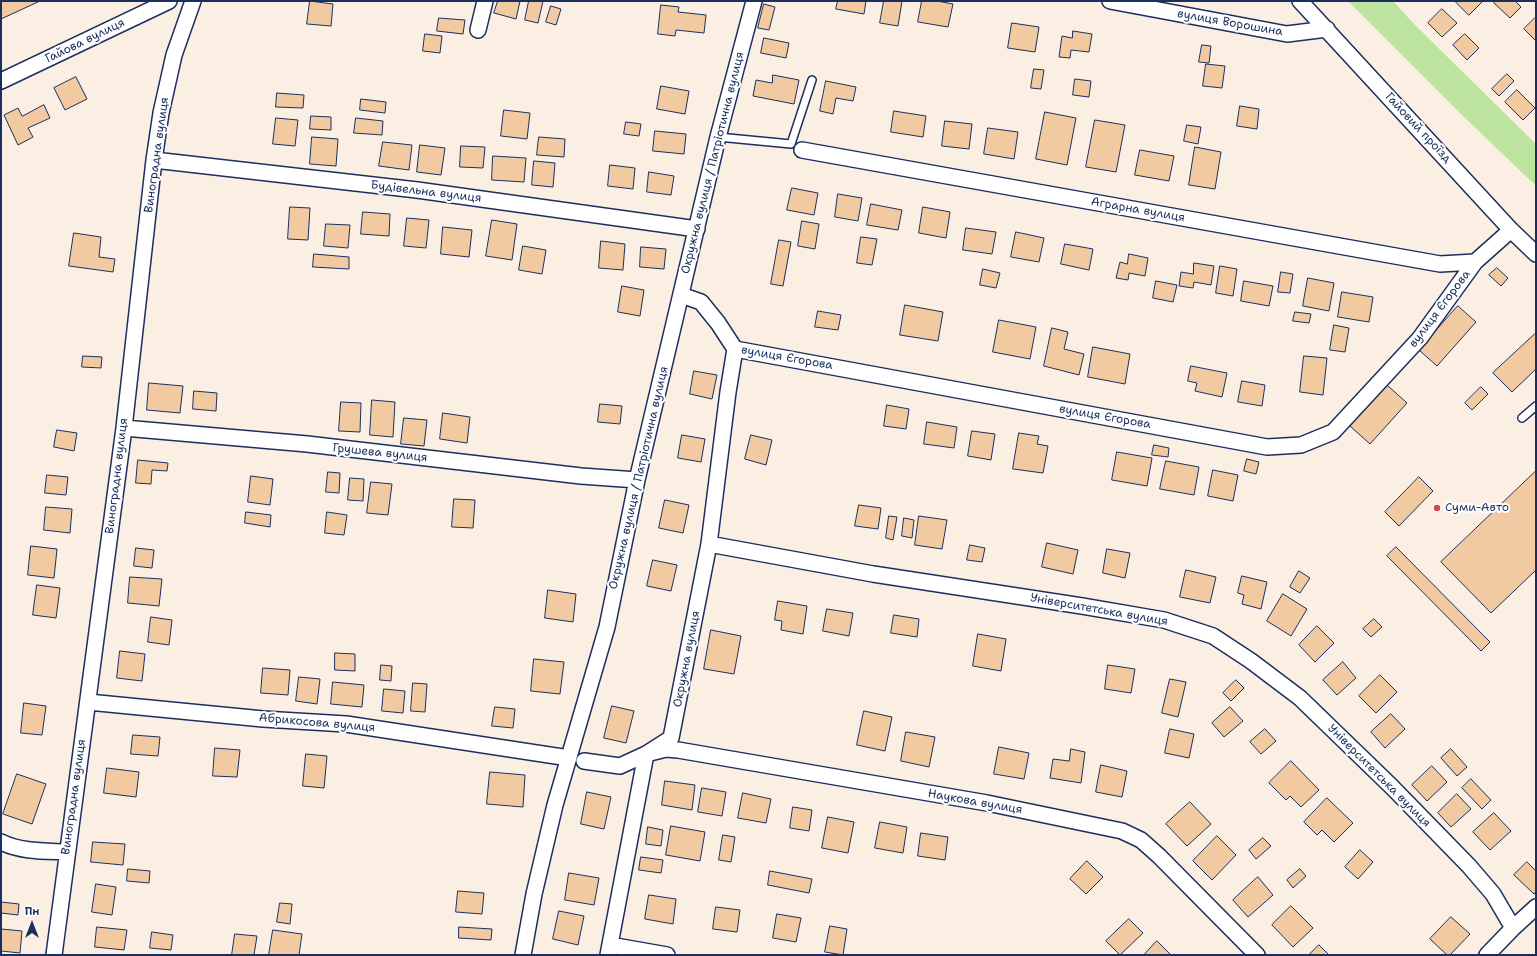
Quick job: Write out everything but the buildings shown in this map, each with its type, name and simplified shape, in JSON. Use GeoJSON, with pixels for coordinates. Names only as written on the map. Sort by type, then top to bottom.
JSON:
{"type":"FeatureCollection","features":[{"type":"Feature","properties":{"kind":"street","name":"Гайова вулиця"},"geometry":{"type":"LineString","coordinates":[[1,81],[168,1]]}},
{"type":"Feature","properties":{"kind":"street","name":"Виноградна вулиця"},"geometry":{"type":"LineString","coordinates":[[54,955],[78,763],[88,702],[124,428],[154,160],[161,113],[174,56],[194,1]]}},
{"type":"Feature","properties":{"kind":"street"},"geometry":{"type":"LineString","coordinates":[[478,30],[485,1]]}},
{"type":"Feature","properties":{"kind":"street","name":"Окружна вулиця / Патріотична вулиця"},"geometry":{"type":"LineString","coordinates":[[523,955],[535,887],[555,805],[607,627],[637,480],[718,137],[754,1]]}},
{"type":"Feature","properties":{"kind":"street","name":"вулиця Ворошина"},"geometry":{"type":"LineString","coordinates":[[1110,1],[1287,34],[1327,29]]}},
{"type":"Feature","properties":{"kind":"street","name":"Гайовий проїзд"},"geometry":{"type":"LineString","coordinates":[[1300,1],[1511,230],[1534,248]]}},
{"type":"Feature","properties":{"kind":"street","name":"Аграрна вулиця"},"geometry":{"type":"LineString","coordinates":[[802,150],[1440,264],[1475,262]]}},
{"type":"Feature","properties":{"kind":"street","name":"Будівельна вулиця"},"geometry":{"type":"LineString","coordinates":[[154,160],[417,190],[697,229]]}},
{"type":"Feature","properties":{"kind":"street","name":"вулиця Єгорова"},"geometry":{"type":"LineString","coordinates":[[681,295],[701,302],[718,323],[735,349],[1267,446],[1301,446],[1333,432],[1420,338],[1475,262],[1511,230]]}},
{"type":"Feature","properties":{"kind":"street","name":"Окружна вулиця"},"geometry":{"type":"LineString","coordinates":[[646,754],[671,738],[710,544],[728,392],[735,349]]}},
{"type":"Feature","properties":{"kind":"street","name":"Грушева вулиця"},"geometry":{"type":"LineString","coordinates":[[124,428],[306,444],[581,476],[637,480]]}},
{"type":"Feature","properties":{"kind":"street","name":"Університетська вулиця"},"geometry":{"type":"LineString","coordinates":[[710,544],[873,574],[1164,620],[1213,636],[1251,661],[1300,698],[1392,787],[1469,866],[1493,894],[1513,928]]}},
{"type":"Feature","properties":{"kind":"street","name":"Абрикосова вулиця"},"geometry":{"type":"LineString","coordinates":[[88,702],[263,719],[346,724],[569,758]]}},
{"type":"Feature","properties":{"kind":"street","name":"Наукова вулиця"},"geometry":{"type":"LineString","coordinates":[[646,754],[666,749],[678,750],[987,803],[1122,831],[1141,840],[1159,856],[1257,955]]}},
{"type":"Feature","properties":{"kind":"street"},"geometry":{"type":"LineString","coordinates":[[584,761],[620,766],[646,754]]}},
{"type":"Feature","properties":{"kind":"street"},"geometry":{"type":"LineString","coordinates":[[646,754],[609,950],[667,955]]}},
{"type":"Feature","properties":{"kind":"street"},"geometry":{"type":"LineString","coordinates":[[1,842],[12,847],[38,851],[67,852]]}},
{"type":"Feature","properties":{"kind":"street"},"geometry":{"type":"LineString","coordinates":[[1487,955],[1513,928],[1536,908]]}},
{"type":"Feature","properties":{"kind":"lane"},"geometry":{"type":"LineString","coordinates":[[718,137],[791,144],[812,80]]}},
{"type":"Feature","properties":{"kind":"lane"},"geometry":{"type":"LineString","coordinates":[[1522,418],[1536,406]]}},
{"type":"Feature","properties":{"kind":"green space"},"geometry":{"type":"Polygon","coordinates":[[[1348,1],[1393,1],[1414,24],[1536,144],[1536,186],[1463,116],[1348,1]]]}},
{"type":"Feature","properties":{"kind":"place","name":"Суми-Авто"},"geometry":{"type":"Point","coordinates":[1437,508]}}]}
